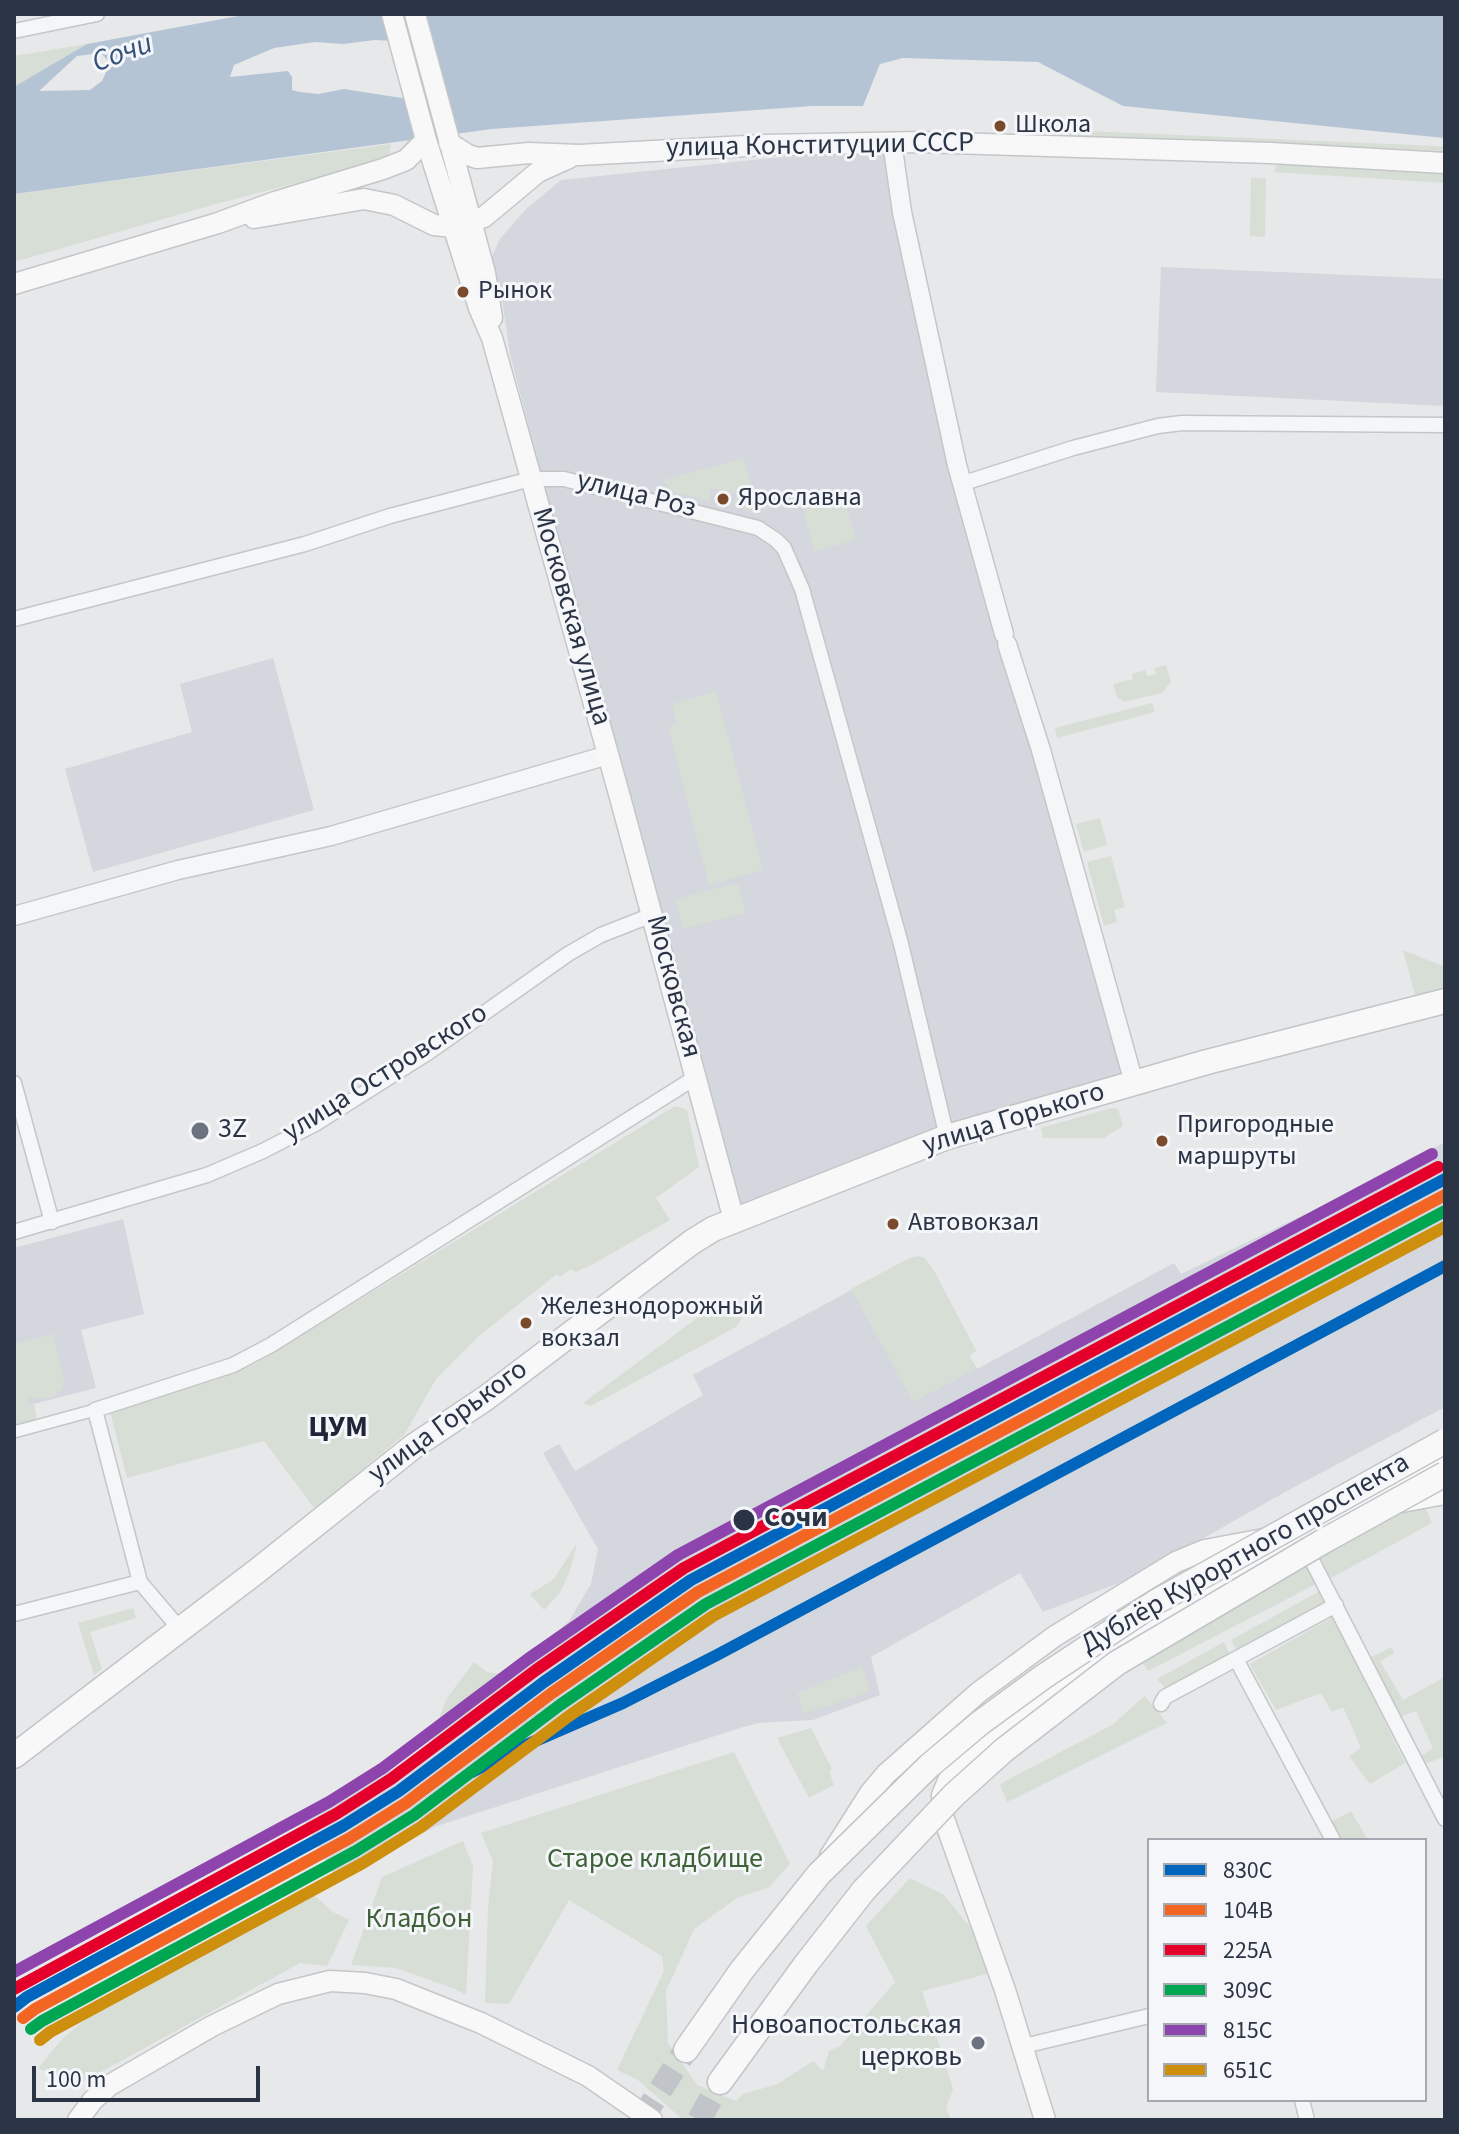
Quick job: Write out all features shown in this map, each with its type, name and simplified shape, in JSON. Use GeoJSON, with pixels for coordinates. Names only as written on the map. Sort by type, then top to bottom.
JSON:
{"type":"FeatureCollection","features":[{"type":"Feature","properties":{"kind":"main road"},"geometry":{"type":"LineString","coordinates":[[392,14],[426,140],[462,224]]}},
{"type":"Feature","properties":{"kind":"main road"},"geometry":{"type":"LineString","coordinates":[[415,14],[448,141],[462,224]]}},
{"type":"Feature","properties":{"kind":"main road"},"geometry":{"type":"LineString","coordinates":[[14,284],[218,223],[395,165],[412,156],[426,140]]}},
{"type":"Feature","properties":{"kind":"main road"},"geometry":{"type":"LineString","coordinates":[[448,141],[477,158],[529,153],[579,155]]}},
{"type":"Feature","properties":{"kind":"main road","name":"улица Конституции СССР"},"geometry":{"type":"LineString","coordinates":[[579,155],[892,142],[1271,153],[1445,163]]}},
{"type":"Feature","properties":{"kind":"main road"},"geometry":{"type":"LineString","coordinates":[[218,223],[364,199],[394,205],[434,225],[462,224],[493,211],[538,172],[579,155]]}},
{"type":"Feature","properties":{"kind":"main road","name":"Московская улица"},"geometry":{"type":"LineString","coordinates":[[462,224],[479,308],[492,338],[608,755]]}},
{"type":"Feature","properties":{"kind":"main road","name":"Московская"},"geometry":{"type":"LineString","coordinates":[[608,755],[734,1220]]}},
{"type":"Feature","properties":{"kind":"main road","name":"улица Горького"},"geometry":{"type":"LineString","coordinates":[[14,1756],[257,1571],[414,1446],[486,1398],[692,1242],[734,1220],[947,1137],[1134,1083],[1445,1001]]}},
{"type":"Feature","properties":{"kind":"main road","name":"Дублёр Курортного проспекта"},"geometry":{"type":"LineString","coordinates":[[686,2050],[770,1933],[819,1874],[929,1766],[980,1723],[1156,1602],[1445,1441]]}},
{"type":"Feature","properties":{"kind":"main road"},"geometry":{"type":"LineString","coordinates":[[1045,2120],[1024,2046],[943,1816],[941,1802],[951,1774],[1049,1690],[1163,1616],[1445,1457]]}},
{"type":"Feature","properties":{"kind":"main road","name":"Дублёр Курортного проспекта"},"geometry":{"type":"LineString","coordinates":[[720,2082],[864,1890],[954,1795],[1004,1750],[1117,1663],[1186,1620],[1445,1474]]}},
{"type":"Feature","properties":{"kind":"main road"},"geometry":{"type":"LineString","coordinates":[[1393,1503],[1445,1494]]}},
{"type":"Feature","properties":{"kind":"main road"},"geometry":{"type":"LineString","coordinates":[[819,1874],[850,1822],[886,1774],[979,1692],[1055,1636],[1176,1562],[1205,1550],[1302,1536]]}},
{"type":"Feature","properties":{"kind":"main road"},"geometry":{"type":"LineString","coordinates":[[78,2120],[93,2100],[110,2085],[212,2026],[278,1994],[330,1981],[396,1989],[481,2023],[588,2076],[652,2120]]}},
{"type":"Feature","properties":{"kind":"street"},"geometry":{"type":"LineString","coordinates":[[14,31],[97,14]]}},
{"type":"Feature","properties":{"kind":"street"},"geometry":{"type":"LineString","coordinates":[[892,142],[902,212],[961,484],[1041,750],[1134,1083]]}},
{"type":"Feature","properties":{"kind":"street"},"geometry":{"type":"LineString","coordinates":[[961,484],[1073,448],[1158,426],[1182,423],[1445,425]]}},
{"type":"Feature","properties":{"kind":"street","name":"улица Роз"},"geometry":{"type":"LineString","coordinates":[[14,619],[305,544],[390,516],[531,479],[564,479],[758,528],[784,548],[802,589],[899,939],[947,1137]]}},
{"type":"Feature","properties":{"kind":"street"},"geometry":{"type":"LineString","coordinates":[[14,916],[178,870],[331,836],[608,755]]}},
{"type":"Feature","properties":{"kind":"street","name":"улица Островского"},"geometry":{"type":"LineString","coordinates":[[14,1232],[207,1175],[263,1151],[315,1124],[429,1052],[568,954],[601,935],[652,915]]}},
{"type":"Feature","properties":{"kind":"street"},"geometry":{"type":"LineString","coordinates":[[14,1432],[95,1410],[233,1365],[271,1345],[696,1077]]}},
{"type":"Feature","properties":{"kind":"street"},"geometry":{"type":"LineString","coordinates":[[14,1083],[52,1222]]}},
{"type":"Feature","properties":{"kind":"street"},"geometry":{"type":"LineString","coordinates":[[95,1410],[140,1582],[179,1628]]}},
{"type":"Feature","properties":{"kind":"street"},"geometry":{"type":"LineString","coordinates":[[1302,1536],[1445,1819]]}},
{"type":"Feature","properties":{"kind":"street"},"geometry":{"type":"LineString","coordinates":[[14,1614],[140,1582]]}},
{"type":"Feature","properties":{"kind":"street"},"geometry":{"type":"LineString","coordinates":[[1161,1704],[1165,1697],[1336,1605]]}},
{"type":"Feature","properties":{"kind":"street"},"geometry":{"type":"LineString","coordinates":[[1236,1659],[1332,1838]]}},
{"type":"Feature","properties":{"kind":"street"},"geometry":{"type":"LineString","coordinates":[[1024,2046],[1147,2016]]}},
{"type":"Feature","properties":{"kind":"shaded area"},"geometry":{"type":"Polygon","coordinates":[[[877,147],[888,151],[899,230],[1125,1076],[739,1210],[549,506],[490,261],[500,239],[525,210],[561,180],[877,147]]]}},
{"type":"Feature","properties":{"kind":"shaded area"},"geometry":{"type":"Polygon","coordinates":[[[1161,267],[1445,279],[1445,406],[1156,392],[1161,267]]]}},
{"type":"Feature","properties":{"kind":"shaded area"},"geometry":{"type":"Polygon","coordinates":[[[273,658],[314,810],[93,872],[65,769],[192,732],[180,684],[273,658]]]}},
{"type":"Feature","properties":{"kind":"shaded area"},"geometry":{"type":"Polygon","coordinates":[[[1445,1142],[1445,1407],[1285,1492],[1137,1576],[1043,1612],[1020,1573],[871,1657],[880,1695],[813,1720],[758,1723],[740,1728],[437,1826],[335,1877],[304,1820],[438,1743],[521,1681],[513,1670],[569,1621],[591,1584],[598,1549],[543,1453],[559,1444],[575,1471],[703,1395],[693,1375],[913,1257],[924,1258],[933,1269],[976,1351],[969,1355],[977,1369],[1174,1263],[1181,1274],[1445,1142]]]}},
{"type":"Feature","properties":{"kind":"shaded area"},"geometry":{"type":"Polygon","coordinates":[[[123,1219],[144,1314],[81,1330],[96,1388],[14,1409],[14,1248],[123,1219]]]}},
{"type":"Feature","properties":{"kind":"green space"},"geometry":{"type":"Polygon","coordinates":[[[87,44],[19,86],[14,87],[14,56],[87,44]]]}},
{"type":"Feature","properties":{"kind":"green space"},"geometry":{"type":"Polygon","coordinates":[[[1041,129],[1436,146],[1445,147],[1445,151],[1058,136],[1041,129]]]}},
{"type":"Feature","properties":{"kind":"green space"},"geometry":{"type":"Polygon","coordinates":[[[391,144],[389,156],[384,160],[14,262],[14,194],[391,144]]]}},
{"type":"Feature","properties":{"kind":"green space"},"geometry":{"type":"Polygon","coordinates":[[[1278,162],[1445,169],[1445,183],[1274,172],[1278,162]]]}},
{"type":"Feature","properties":{"kind":"green space"},"geometry":{"type":"Polygon","coordinates":[[[1251,178],[1266,178],[1265,237],[1250,236],[1251,178]]]}},
{"type":"Feature","properties":{"kind":"green space"},"geometry":{"type":"Polygon","coordinates":[[[744,458],[756,503],[753,512],[734,506],[736,494],[712,489],[709,501],[669,491],[664,480],[744,458]]]}},
{"type":"Feature","properties":{"kind":"green space"},"geometry":{"type":"Polygon","coordinates":[[[844,498],[856,540],[814,551],[803,509],[844,498]]]}},
{"type":"Feature","properties":{"kind":"green space"},"geometry":{"type":"Polygon","coordinates":[[[1166,665],[1171,682],[1162,693],[1124,702],[1117,697],[1113,684],[1133,679],[1132,674],[1145,670],[1147,676],[1156,674],[1154,668],[1166,665]]]}},
{"type":"Feature","properties":{"kind":"green space"},"geometry":{"type":"Polygon","coordinates":[[[716,691],[763,870],[709,885],[668,727],[677,724],[672,704],[716,691]]]}},
{"type":"Feature","properties":{"kind":"green space"},"geometry":{"type":"Polygon","coordinates":[[[1152,703],[1155,712],[1057,738],[1055,728],[1152,703]]]}},
{"type":"Feature","properties":{"kind":"green space"},"geometry":{"type":"Polygon","coordinates":[[[1100,818],[1107,845],[1084,852],[1076,824],[1100,818]]]}},
{"type":"Feature","properties":{"kind":"green space"},"geometry":{"type":"Polygon","coordinates":[[[1111,856],[1125,907],[1114,910],[1117,922],[1104,926],[1087,862],[1111,856]]]}},
{"type":"Feature","properties":{"kind":"green space"},"geometry":{"type":"Polygon","coordinates":[[[738,883],[746,913],[683,929],[675,899],[738,883]]]}},
{"type":"Feature","properties":{"kind":"green space"},"geometry":{"type":"Polygon","coordinates":[[[1403,950],[1445,967],[1445,988],[1415,995],[1403,950]]]}},
{"type":"Feature","properties":{"kind":"green space"},"geometry":{"type":"Polygon","coordinates":[[[675,1106],[687,1110],[699,1167],[656,1198],[670,1220],[593,1264],[576,1272],[571,1269],[560,1277],[557,1274],[479,1336],[436,1379],[404,1435],[315,1509],[264,1441],[127,1478],[110,1411],[222,1377],[257,1363],[675,1106]]]}},
{"type":"Feature","properties":{"kind":"green space"},"geometry":{"type":"Polygon","coordinates":[[[1112,1108],[1118,1109],[1123,1126],[1104,1138],[1043,1138],[1041,1128],[1112,1108]]]}},
{"type":"Feature","properties":{"kind":"green space"},"geometry":{"type":"Polygon","coordinates":[[[919,1256],[933,1269],[976,1351],[969,1355],[976,1369],[913,1402],[851,1289],[919,1256]]]}},
{"type":"Feature","properties":{"kind":"green space"},"geometry":{"type":"Polygon","coordinates":[[[720,1301],[732,1303],[739,1309],[742,1318],[736,1327],[591,1406],[583,1403],[720,1301]]]}},
{"type":"Feature","properties":{"kind":"green space"},"geometry":{"type":"Polygon","coordinates":[[[53,1334],[64,1378],[63,1389],[45,1399],[28,1397],[29,1404],[26,1405],[34,1404],[37,1422],[14,1429],[14,1344],[53,1334]]]}},
{"type":"Feature","properties":{"kind":"green space"},"geometry":{"type":"Polygon","coordinates":[[[1424,1505],[1432,1523],[1331,1578],[1319,1556],[1395,1512],[1424,1505]]]}},
{"type":"Feature","properties":{"kind":"green space"},"geometry":{"type":"Polygon","coordinates":[[[577,1543],[561,1591],[544,1610],[530,1594],[554,1579],[577,1543]]]}},
{"type":"Feature","properties":{"kind":"green space"},"geometry":{"type":"Polygon","coordinates":[[[1306,1561],[1318,1583],[1148,1671],[1140,1658],[1306,1561]]]}},
{"type":"Feature","properties":{"kind":"green space"},"geometry":{"type":"Polygon","coordinates":[[[1320,1591],[1328,1604],[1239,1654],[1231,1640],[1320,1591]]]}},
{"type":"Feature","properties":{"kind":"green space"},"geometry":{"type":"Polygon","coordinates":[[[133,1608],[136,1618],[90,1632],[102,1669],[94,1675],[78,1623],[133,1608]]]}},
{"type":"Feature","properties":{"kind":"green space"},"geometry":{"type":"Polygon","coordinates":[[[1333,1617],[1405,1763],[1370,1784],[1349,1756],[1361,1748],[1343,1707],[1332,1712],[1321,1693],[1276,1710],[1250,1664],[1333,1617]]]}},
{"type":"Feature","properties":{"kind":"green space"},"geometry":{"type":"Polygon","coordinates":[[[1224,1642],[1231,1657],[1168,1691],[1157,1679],[1224,1642]]]}},
{"type":"Feature","properties":{"kind":"green space"},"geometry":{"type":"Polygon","coordinates":[[[1392,1647],[1394,1653],[1380,1661],[1403,1700],[1445,1677],[1444,1757],[1422,1765],[1420,1757],[1433,1748],[1416,1711],[1398,1717],[1369,1658],[1392,1647]]]}},
{"type":"Feature","properties":{"kind":"green space"},"geometry":{"type":"Polygon","coordinates":[[[474,1662],[487,1672],[502,1674],[513,1670],[521,1681],[500,1701],[432,1746],[431,1739],[447,1698],[474,1662]]]}},
{"type":"Feature","properties":{"kind":"green space"},"geometry":{"type":"Polygon","coordinates":[[[862,1667],[870,1692],[804,1714],[797,1693],[862,1667]]]}},
{"type":"Feature","properties":{"kind":"green space"},"geometry":{"type":"Polygon","coordinates":[[[1145,1696],[1167,1723],[1007,1802],[1000,1784],[1112,1725],[1145,1696]]]}},
{"type":"Feature","properties":{"kind":"green space"},"geometry":{"type":"Polygon","coordinates":[[[811,1728],[832,1769],[829,1771],[834,1785],[809,1798],[777,1738],[811,1728]]]}},
{"type":"Feature","properties":{"kind":"green space","name":"Старое кладбище"},"geometry":{"type":"Polygon","coordinates":[[[734,1752],[790,1864],[769,1887],[737,1898],[694,1929],[666,1991],[668,2043],[697,2085],[736,2101],[743,2094],[778,2084],[813,2061],[823,2071],[829,2051],[840,2046],[895,1982],[866,1926],[910,1878],[943,1894],[971,1928],[987,1974],[922,1991],[953,2089],[946,2107],[951,2120],[682,2119],[638,2080],[617,2070],[664,1971],[662,1956],[569,1900],[509,2004],[485,2003],[488,1907],[493,1861],[481,1833],[734,1752]]]}},
{"type":"Feature","properties":{"kind":"green space"},"geometry":{"type":"Polygon","coordinates":[[[1351,1811],[1367,1838],[1338,1838],[1331,1822],[1351,1811]]]}},
{"type":"Feature","properties":{"kind":"green space","name":"Кладбон"},"geometry":{"type":"Polygon","coordinates":[[[463,1841],[473,1867],[466,1995],[396,1968],[351,1965],[382,1877],[463,1841]]]}},
{"type":"Feature","properties":{"kind":"green space"},"geometry":{"type":"Polygon","coordinates":[[[314,1895],[333,1912],[349,1920],[327,1966],[300,1963],[77,2085],[38,2068],[64,2037],[113,1997],[314,1895]]]}},
{"type":"Feature","properties":{"kind":"water"},"geometry":{"type":"Polygon","coordinates":[[[249,14],[1445,14],[1445,138],[1123,106],[1038,62],[903,58],[880,64],[863,106],[812,106],[492,129],[14,194],[14,87],[87,44],[249,14]],[[394,41],[343,44],[315,42],[274,48],[234,65],[230,77],[288,71],[292,77],[292,90],[300,92],[318,94],[344,89],[421,101],[426,76],[417,54],[394,41]],[[101,53],[77,56],[39,91],[90,90],[102,81],[110,63],[101,53]]]}},
{"type":"Feature","properties":{"kind":"tunnel"},"geometry":{"type":"LineString","coordinates":[[641,2120],[686,2050]]}},
{"type":"Feature","properties":{"kind":"tunnel"},"geometry":{"type":"LineString","coordinates":[[699,2120],[720,2082]]}},
{"type":"Feature","properties":{"kind":"railway"},"geometry":{"type":"LineString","coordinates":[[481,1745],[587,1687]]}},
{"type":"Feature","properties":{"kind":"transit line","name":"815С"},"geometry":{"type":"LineString","coordinates":[[14,1972],[329,1802],[383,1768],[528,1659],[678,1555],[1432,1154]]}},
{"type":"Feature","properties":{"kind":"transit line","name":"225А"},"geometry":{"type":"LineString","coordinates":[[14,1989],[336,1814],[391,1779],[536,1670],[684,1568],[1438,1167]]}},
{"type":"Feature","properties":{"kind":"transit line","name":"830С"},"geometry":{"type":"LineString","coordinates":[[14,2007],[27,1997],[343,1826],[399,1791],[544,1682],[691,1580],[1445,1179]]}},
{"type":"Feature","properties":{"kind":"transit line","name":"104В"},"geometry":{"type":"LineString","coordinates":[[23,2018],[350,1838],[406,1803],[552,1693],[698,1592],[1445,1195]]}},
{"type":"Feature","properties":{"kind":"transit line","name":"309С"},"geometry":{"type":"LineString","coordinates":[[31,2029],[356,1851],[414,1815],[560,1705],[706,1604],[1445,1211]]}},
{"type":"Feature","properties":{"kind":"transit line","name":"651С"},"geometry":{"type":"LineString","coordinates":[[40,2040],[363,1863],[421,1827],[569,1716],[713,1616],[1445,1227]]}},
{"type":"Feature","properties":{"kind":"transit line","name":"830С"},"geometry":{"type":"LineString","coordinates":[[472,1772],[623,1703],[717,1655],[1445,1266]]}},
{"type":"Feature","properties":{"kind":"place","name":"Школа"},"geometry":{"type":"Point","coordinates":[1000,126]}},
{"type":"Feature","properties":{"kind":"place","name":"Рынок"},"geometry":{"type":"Point","coordinates":[463,292]}},
{"type":"Feature","properties":{"kind":"place","name":"Ярославна"},"geometry":{"type":"Point","coordinates":[723,499]}},
{"type":"Feature","properties":{"kind":"place","name":"3Z"},"geometry":{"type":"Point","coordinates":[200,1131]}},
{"type":"Feature","properties":{"kind":"place","name":"Пригородные маршруты"},"geometry":{"type":"Point","coordinates":[1162,1141]}},
{"type":"Feature","properties":{"kind":"place","name":"Автовокзал"},"geometry":{"type":"Point","coordinates":[893,1224]}},
{"type":"Feature","properties":{"kind":"place","name":"Железнодорожный вокзал"},"geometry":{"type":"Point","coordinates":[526,1323]}},
{"type":"Feature","properties":{"kind":"place","name":"Сочи"},"geometry":{"type":"Point","coordinates":[744,1520]}},
{"type":"Feature","properties":{"kind":"place","name":"Новоапостольская церковь"},"geometry":{"type":"Point","coordinates":[978,2043]}},
{"type":"Feature","properties":{"kind":"district","name":"ЦУМ"},"geometry":{"type":"Point","coordinates":[338,1429]}}]}
